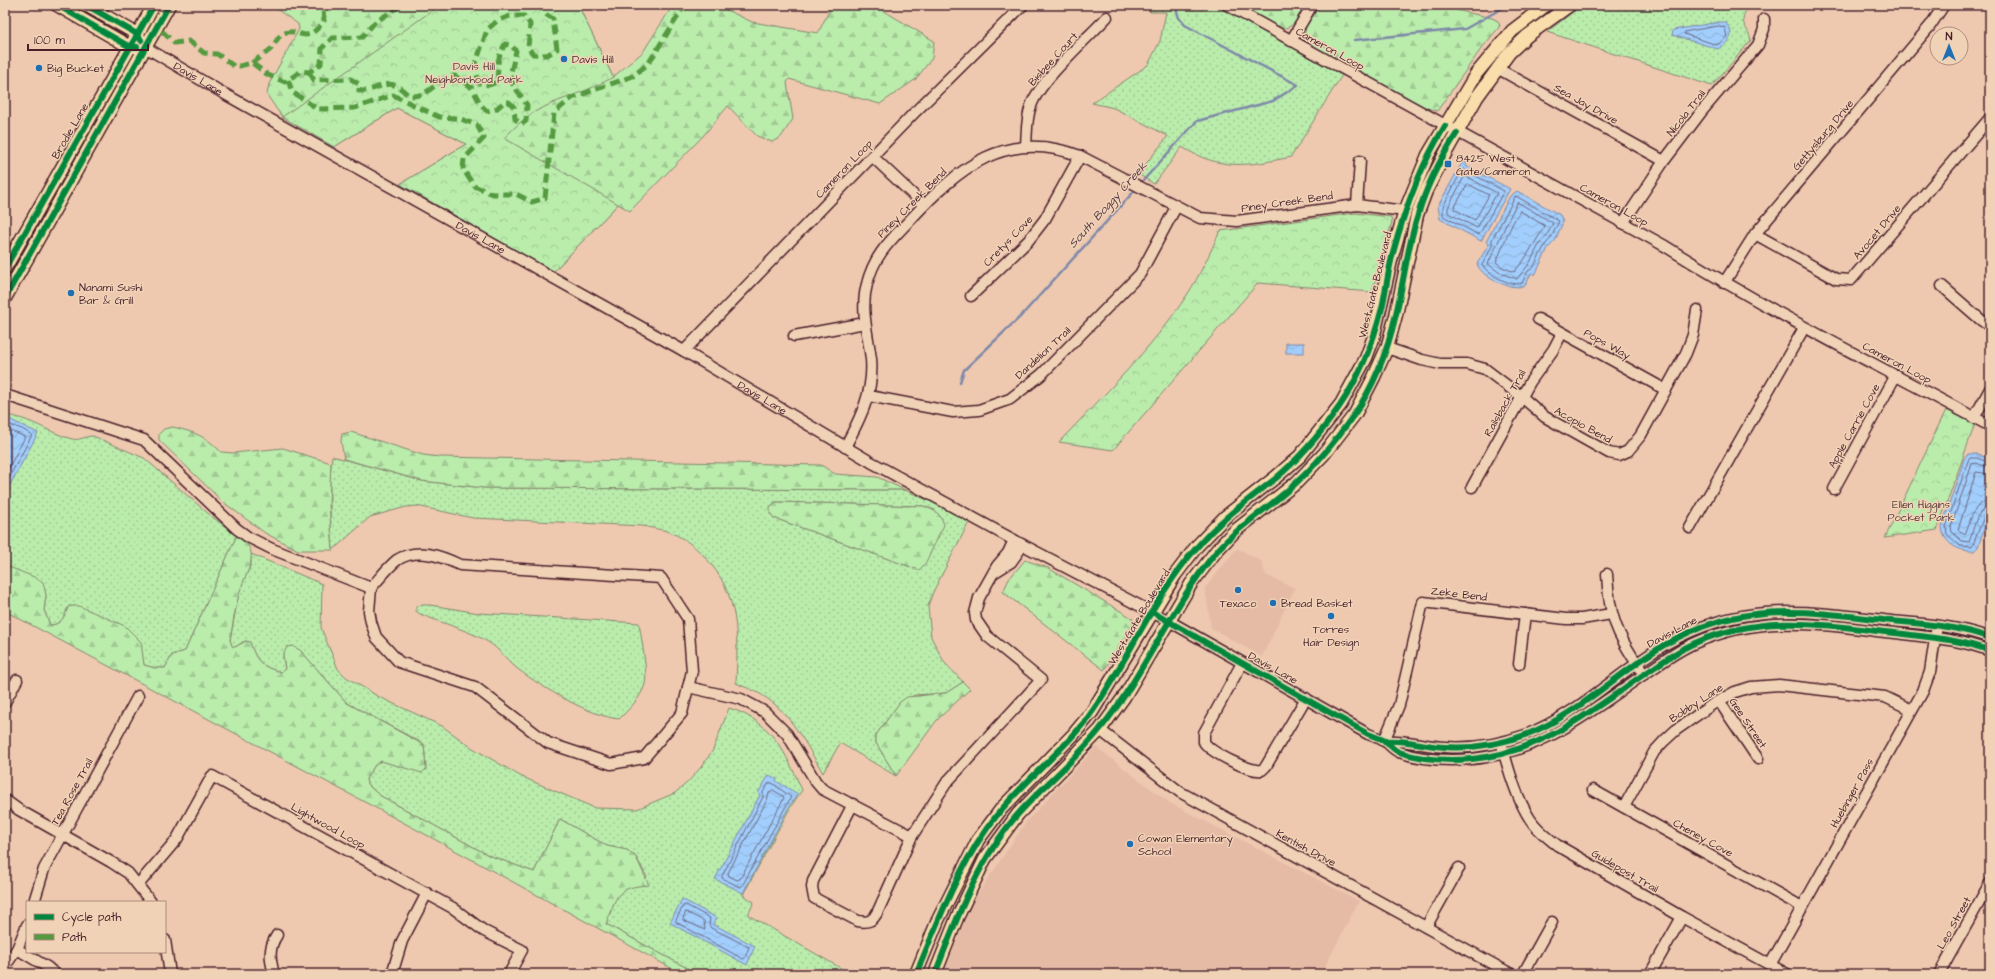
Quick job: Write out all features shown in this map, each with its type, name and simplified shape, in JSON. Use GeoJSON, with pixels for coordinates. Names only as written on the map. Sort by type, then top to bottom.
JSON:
{"type":"FeatureCollection","features":[{"type":"Feature","properties":{"kind":"main road","name":"Davis Lane"},"geometry":{"type":"LineString","coordinates":[[57,5],[130,47],[145,48]]}},
{"type":"Feature","properties":{"kind":"main road"},"geometry":{"type":"LineString","coordinates":[[86,5],[138,34],[145,48]]}},
{"type":"Feature","properties":{"kind":"main road","name":"Brodie Lane"},"geometry":{"type":"LineString","coordinates":[[5,268],[154,5]]}},
{"type":"Feature","properties":{"kind":"main road"},"geometry":{"type":"LineString","coordinates":[[6,295],[169,5]]}},
{"type":"Feature","properties":{"kind":"main road","name":"West Gate Boulevard"},"geometry":{"type":"LineString","coordinates":[[916,974],[938,920],[978,840],[997,815],[1073,735],[1092,712],[1175,575],[1202,541],[1225,517],[1300,456],[1324,428],[1341,404],[1371,344],[1405,211],[1419,174],[1444,126],[1476,74],[1512,31],[1546,5]]}},
{"type":"Feature","properties":{"kind":"main road"},"geometry":{"type":"LineString","coordinates":[[934,974],[957,918],[985,859],[1018,814],[1100,730],[1124,697],[1191,584],[1217,550],[1235,531],[1296,483],[1324,454],[1355,414],[1387,348],[1396,316],[1418,215],[1426,191],[1457,132],[1477,97],[1497,68],[1527,36],[1570,5]]}},
{"type":"Feature","properties":{"kind":"main road"},"geometry":{"type":"LineString","coordinates":[[1387,280],[1390,296],[1382,344],[1387,348]]}},
{"type":"Feature","properties":{"kind":"main road"},"geometry":{"type":"LineString","coordinates":[[1360,404],[1363,388],[1375,356],[1374,347],[1371,344]]}},
{"type":"Feature","properties":{"kind":"main road"},"geometry":{"type":"LineString","coordinates":[[1028,782],[1041,780],[1050,782]]}},
{"type":"Feature","properties":{"kind":"main road"},"geometry":{"type":"LineString","coordinates":[[957,918],[952,915],[952,908],[973,850]]}},
{"type":"Feature","properties":{"kind":"street","name":"Cameron Loop"},"geometry":{"type":"LineString","coordinates":[[684,351],[914,113],[1023,5]]}},
{"type":"Feature","properties":{"kind":"street","name":"Cameron Loop"},"geometry":{"type":"LineString","coordinates":[[1227,5],[1444,126],[1665,246],[1804,328],[1896,375],[1990,426]]}},
{"type":"Feature","properties":{"kind":"street"},"geometry":{"type":"LineString","coordinates":[[1291,41],[1312,5]]}},
{"type":"Feature","properties":{"kind":"street","name":"Gettysburg Drive"},"geometry":{"type":"LineString","coordinates":[[1724,282],[1755,234],[1930,26],[1944,5]]}},
{"type":"Feature","properties":{"kind":"street","name":"Bisbee Court"},"geometry":{"type":"LineString","coordinates":[[1026,146],[1027,120],[1036,94],[1107,17]]}},
{"type":"Feature","properties":{"kind":"street","name":"Nicola Trail"},"geometry":{"type":"LineString","coordinates":[[1623,223],[1664,161],[1702,112],[1758,45],[1762,36],[1764,19]]}},
{"type":"Feature","properties":{"kind":"street","name":"Davis Lane"},"geometry":{"type":"LineString","coordinates":[[145,48],[222,93],[684,351],[845,447],[1023,546],[1152,612],[1368,734],[1384,740],[1398,752],[1438,759],[1465,760],[1504,754],[1528,747],[1573,724],[1644,674],[1694,644],[1737,629],[1763,624],[1812,624],[1935,638],[1961,642],[1990,651]]}},
{"type":"Feature","properties":{"kind":"street","name":"Sea Jay Drive"},"geometry":{"type":"LineString","coordinates":[[1497,68],[1664,161]]}},
{"type":"Feature","properties":{"kind":"street","name":"Avocet Drive"},"geometry":{"type":"LineString","coordinates":[[1755,234],[1836,279],[1851,280],[1990,118]]}},
{"type":"Feature","properties":{"kind":"street","name":"Piney Creek Bend"},"geometry":{"type":"LineString","coordinates":[[845,447],[862,416],[869,396],[871,360],[865,323],[866,285],[880,251],[944,185],[973,163],[992,153],[1026,146],[1051,148],[1080,156],[1143,190],[1200,218],[1237,221],[1357,205],[1405,211]]}},
{"type":"Feature","properties":{"kind":"street"},"geometry":{"type":"LineString","coordinates":[[873,156],[924,205]]}},
{"type":"Feature","properties":{"kind":"street","name":"Cretys Cove"},"geometry":{"type":"LineString","coordinates":[[971,296],[1028,240],[1046,219],[1080,156]]}},
{"type":"Feature","properties":{"kind":"street"},"geometry":{"type":"LineString","coordinates":[[1357,205],[1360,161]]}},
{"type":"Feature","properties":{"kind":"street","name":"Dandelion Trail"},"geometry":{"type":"LineString","coordinates":[[869,396],[953,412],[979,410],[1010,399],[1041,375],[1140,274],[1176,207]]}},
{"type":"Feature","properties":{"kind":"street"},"geometry":{"type":"LineString","coordinates":[[1942,286],[1980,320],[1990,326]]}},
{"type":"Feature","properties":{"kind":"street","name":"Acopio Bend"},"geometry":{"type":"LineString","coordinates":[[1387,348],[1440,364],[1467,364],[1476,366],[1494,375],[1545,417],[1609,453],[1619,455],[1628,450],[1641,435],[1666,390],[1691,343],[1697,310]]}},
{"type":"Feature","properties":{"kind":"street","name":"Pops Way"},"geometry":{"type":"LineString","coordinates":[[1538,319],[1666,390]]}},
{"type":"Feature","properties":{"kind":"street"},"geometry":{"type":"LineString","coordinates":[[794,336],[865,323]]}},
{"type":"Feature","properties":{"kind":"street"},"geometry":{"type":"LineString","coordinates":[[1690,528],[1804,328]]}},
{"type":"Feature","properties":{"kind":"street","name":"Railsback Trail"},"geometry":{"type":"LineString","coordinates":[[1472,487],[1530,382],[1553,350],[1562,333]]}},
{"type":"Feature","properties":{"kind":"street","name":"Apple Carrie Cove"},"geometry":{"type":"LineString","coordinates":[[1834,488],[1896,375]]}},
{"type":"Feature","properties":{"kind":"street"},"geometry":{"type":"LineString","coordinates":[[1974,418],[1990,389]]}},
{"type":"Feature","properties":{"kind":"street"},"geometry":{"type":"LineString","coordinates":[[5,395],[144,440],[248,537],[272,550],[372,588]]}},
{"type":"Feature","properties":{"kind":"street"},"geometry":{"type":"LineString","coordinates":[[853,804],[813,881],[812,887],[814,898],[852,918],[866,923],[875,918],[912,836],[947,782],[1041,680],[1000,649],[977,624],[975,613],[976,607],[997,566],[1006,556],[1014,540]]}},
{"type":"Feature","properties":{"kind":"street"},"geometry":{"type":"LineString","coordinates":[[995,572],[1011,562],[1023,546]]}},
{"type":"Feature","properties":{"kind":"street"},"geometry":{"type":"LineString","coordinates":[[414,554],[445,558],[460,565],[661,578],[688,619],[692,671],[682,713],[644,758],[611,764],[548,743],[475,687],[399,662],[376,636],[369,612],[372,588],[397,561],[414,554]]}},
{"type":"Feature","properties":{"kind":"street"},"geometry":{"type":"LineString","coordinates":[[1608,574],[1611,614],[1622,640],[1644,674]]}},
{"type":"Feature","properties":{"kind":"street","name":"Zeke Bend"},"geometry":{"type":"LineString","coordinates":[[1384,740],[1399,705],[1423,602],[1582,619],[1611,614]]}},
{"type":"Feature","properties":{"kind":"street","name":"Davis Lane"},"geometry":{"type":"LineString","coordinates":[[1384,740],[1401,740],[1445,747],[1464,747],[1501,742],[1524,735],[1546,726],[1567,713],[1637,663],[1687,633],[1717,622],[1762,612],[1812,612],[1936,626],[1990,638]]}},
{"type":"Feature","properties":{"kind":"street"},"geometry":{"type":"LineString","coordinates":[[1519,664],[1524,614]]}},
{"type":"Feature","properties":{"kind":"street","name":"Huebinger Pass"},"geometry":{"type":"LineString","coordinates":[[1770,965],[1928,681],[1936,626]]}},
{"type":"Feature","properties":{"kind":"street"},"geometry":{"type":"LineString","coordinates":[[1242,663],[1206,729],[1204,742],[1209,748],[1250,770],[1262,770],[1266,766],[1306,698]]}},
{"type":"Feature","properties":{"kind":"street"},"geometry":{"type":"LineString","coordinates":[[5,702],[17,680]]}},
{"type":"Feature","properties":{"kind":"street","name":"Bobby Lane"},"geometry":{"type":"LineString","coordinates":[[1624,807],[1654,752],[1664,741],[1676,730],[1719,700],[1751,687],[1779,685],[1877,696],[1912,710]]}},
{"type":"Feature","properties":{"kind":"street"},"geometry":{"type":"LineString","coordinates":[[688,687],[741,699],[765,712],[787,734],[818,786],[912,836]]}},
{"type":"Feature","properties":{"kind":"street","name":"Tea Rose Trail"},"geometry":{"type":"LineString","coordinates":[[34,901],[44,869],[138,696]]}},
{"type":"Feature","properties":{"kind":"street","name":"Gee Street"},"geometry":{"type":"LineString","coordinates":[[1719,700],[1758,759]]}},
{"type":"Feature","properties":{"kind":"street","name":"Kentish Drive"},"geometry":{"type":"LineString","coordinates":[[1100,730],[1180,792],[1511,974]]}},
{"type":"Feature","properties":{"kind":"street","name":"Guidepost Trail"},"geometry":{"type":"LineString","coordinates":[[1501,742],[1521,802],[1530,820],[1542,833],[1557,845],[1682,917],[1787,974]]}},
{"type":"Feature","properties":{"kind":"street","name":"Lightwood Loop"},"geometry":{"type":"LineString","coordinates":[[138,885],[176,839],[212,776],[427,893],[484,930],[522,950],[509,974]]}},
{"type":"Feature","properties":{"kind":"street","name":"Cheney Cove"},"geometry":{"type":"LineString","coordinates":[[1593,790],[1802,906]]}},
{"type":"Feature","properties":{"kind":"street"},"geometry":{"type":"LineString","coordinates":[[5,800],[19,810],[128,873],[149,901]]}},
{"type":"Feature","properties":{"kind":"street"},"geometry":{"type":"LineString","coordinates":[[1426,927],[1459,868]]}},
{"type":"Feature","properties":{"kind":"street","name":"Leo Street"},"geometry":{"type":"LineString","coordinates":[[1939,974],[1990,883]]}},
{"type":"Feature","properties":{"kind":"street"},"geometry":{"type":"LineString","coordinates":[[392,974],[402,941],[427,893]]}},
{"type":"Feature","properties":{"kind":"street"},"geometry":{"type":"LineString","coordinates":[[1650,974],[1682,917]]}},
{"type":"Feature","properties":{"kind":"street"},"geometry":{"type":"LineString","coordinates":[[1523,974],[1552,922]]}},
{"type":"Feature","properties":{"kind":"street"},"geometry":{"type":"LineString","coordinates":[[5,966],[17,950],[26,928]]}},
{"type":"Feature","properties":{"kind":"street"},"geometry":{"type":"LineString","coordinates":[[274,974],[270,954],[271,947],[277,935]]}},
{"type":"Feature","properties":{"kind":"street"},"geometry":{"type":"LineString","coordinates":[[166,947],[170,974]]}},
{"type":"Feature","properties":{"kind":"street"},"geometry":{"type":"LineString","coordinates":[[17,950],[47,967],[55,974]]}},
{"type":"Feature","properties":{"kind":"shaded area"},"geometry":{"type":"Polygon","coordinates":[[[1237,548],[1261,561],[1266,575],[1295,588],[1262,657],[1211,628],[1205,588],[1237,548]]]}},
{"type":"Feature","properties":{"kind":"shaded area","name":"Cowan Elementary School"},"geometry":{"type":"Polygon","coordinates":[[[1096,747],[1170,803],[1359,901],[1321,974],[943,974],[972,903],[1026,822],[1096,747]]]}},
{"type":"Feature","properties":{"kind":"green space"},"geometry":{"type":"Polygon","coordinates":[[[271,5],[578,5],[613,77],[643,52],[673,5],[716,5],[752,22],[818,33],[832,5],[874,5],[934,41],[932,58],[916,79],[880,104],[789,79],[787,83],[793,119],[781,137],[772,142],[757,136],[728,106],[703,136],[630,211],[618,204],[553,272],[400,184],[466,144],[397,108],[334,147],[282,117],[267,95],[269,84],[299,29],[298,24],[271,5]]]}},
{"type":"Feature","properties":{"kind":"green space","name":"Davis Hill Neighborhood Park"},"geometry":{"type":"Polygon","coordinates":[[[440,5],[578,5],[613,77],[535,112],[521,122],[504,138],[618,204],[553,272],[400,184],[466,144],[397,108],[334,147],[282,117],[440,5]]]}},
{"type":"Feature","properties":{"kind":"green space"},"geometry":{"type":"Polygon","coordinates":[[[1150,5],[1217,5],[1342,75],[1291,157],[1261,163],[1222,163],[1196,155],[1182,147],[1154,184],[1138,174],[1168,136],[1114,108],[1092,103],[1148,65],[1160,41],[1166,12],[1150,12],[1150,5]]]}},
{"type":"Feature","properties":{"kind":"green space"},"geometry":{"type":"Polygon","coordinates":[[[1237,5],[1304,5],[1293,24],[1286,28],[1281,28],[1237,5]]]}},
{"type":"Feature","properties":{"kind":"green space"},"geometry":{"type":"Polygon","coordinates":[[[1320,5],[1433,5],[1492,18],[1498,21],[1500,26],[1481,49],[1437,111],[1418,105],[1310,44],[1304,37],[1306,27],[1320,5]]]}},
{"type":"Feature","properties":{"kind":"green space"},"geometry":{"type":"Polygon","coordinates":[[[1582,5],[1748,5],[1743,21],[1751,40],[1712,86],[1547,32],[1582,5]]]}},
{"type":"Feature","properties":{"kind":"green space"},"geometry":{"type":"Polygon","coordinates":[[[1355,213],[1391,217],[1392,222],[1372,292],[1258,283],[1113,450],[1059,442],[1159,334],[1196,280],[1220,231],[1355,213]]]}},
{"type":"Feature","properties":{"kind":"green space","name":"Ellen Higgins Pocket Park"},"geometry":{"type":"Polygon","coordinates":[[[1946,410],[1975,424],[1937,530],[1885,538],[1946,410]]]}},
{"type":"Feature","properties":{"kind":"green space"},"geometry":{"type":"Polygon","coordinates":[[[5,415],[14,416],[31,422],[72,439],[93,436],[144,458],[211,516],[237,535],[185,651],[172,655],[165,668],[155,668],[144,665],[142,655],[69,606],[60,622],[50,625],[44,610],[46,595],[9,567],[5,567],[5,415]]]}},
{"type":"Feature","properties":{"kind":"green space"},"geometry":{"type":"Polygon","coordinates":[[[173,427],[205,438],[221,452],[233,453],[283,448],[331,463],[329,505],[333,550],[298,550],[265,533],[223,502],[159,440],[159,434],[164,429],[173,427]]]}},
{"type":"Feature","properties":{"kind":"green space"},"geometry":{"type":"Polygon","coordinates":[[[351,432],[423,455],[440,457],[821,465],[835,474],[877,477],[905,490],[484,488],[422,481],[344,459],[341,441],[342,434],[351,432]]]}},
{"type":"Feature","properties":{"kind":"green space"},"geometry":{"type":"Polygon","coordinates":[[[332,456],[422,481],[484,488],[905,490],[945,508],[969,522],[933,592],[928,606],[931,637],[944,662],[963,682],[946,693],[915,695],[900,702],[876,735],[876,743],[896,776],[840,743],[823,773],[804,740],[790,720],[772,702],[762,695],[736,683],[737,648],[731,601],[725,586],[716,571],[701,553],[683,539],[667,531],[643,526],[473,518],[417,506],[406,507],[370,517],[333,550],[330,503],[332,456]],[[775,502],[770,513],[774,518],[919,570],[935,510],[923,506],[775,502]]]}},
{"type":"Feature","properties":{"kind":"green space"},"geometry":{"type":"Polygon","coordinates":[[[775,502],[923,506],[936,512],[943,521],[944,525],[925,564],[919,570],[774,518],[770,513],[770,507],[775,502]]]}},
{"type":"Feature","properties":{"kind":"green space"},"geometry":{"type":"Polygon","coordinates":[[[237,535],[245,541],[249,548],[251,561],[235,609],[230,640],[232,646],[235,647],[246,641],[250,642],[257,659],[260,662],[269,668],[281,672],[285,669],[283,655],[287,647],[292,646],[300,650],[347,703],[424,745],[426,769],[422,773],[381,761],[375,765],[366,779],[367,784],[379,795],[488,855],[534,872],[560,819],[607,846],[627,850],[636,857],[649,885],[630,888],[619,894],[606,924],[698,974],[682,974],[423,833],[5,611],[5,567],[9,567],[43,582],[46,595],[44,610],[50,625],[60,622],[69,606],[79,606],[125,626],[141,642],[144,665],[155,668],[165,668],[172,655],[185,651],[237,535]]]}},
{"type":"Feature","properties":{"kind":"green space"},"geometry":{"type":"Polygon","coordinates":[[[251,554],[322,584],[321,628],[338,669],[346,677],[379,697],[442,726],[471,747],[520,776],[595,808],[637,809],[675,793],[688,782],[713,750],[729,708],[757,721],[776,740],[790,763],[802,790],[790,808],[743,895],[754,902],[748,915],[851,974],[698,974],[606,924],[615,900],[622,891],[647,877],[636,857],[627,850],[607,846],[560,819],[534,872],[488,855],[379,795],[367,784],[366,779],[375,765],[381,761],[426,768],[424,744],[347,703],[300,650],[283,655],[285,670],[281,672],[269,668],[260,662],[257,659],[250,642],[245,641],[235,647],[232,646],[230,640],[239,592],[251,564],[251,554]]]}},
{"type":"Feature","properties":{"kind":"green space"},"geometry":{"type":"Polygon","coordinates":[[[1025,560],[1048,568],[1132,618],[1133,624],[1104,670],[1003,592],[1009,579],[1025,560]]]}},
{"type":"Feature","properties":{"kind":"green space"},"geometry":{"type":"Polygon","coordinates":[[[420,605],[430,605],[479,613],[639,623],[646,672],[645,684],[641,694],[619,719],[595,713],[567,700],[541,685],[519,670],[496,648],[481,638],[464,630],[420,614],[416,611],[416,607],[420,605]]]}},
{"type":"Feature","properties":{"kind":"green space"},"geometry":{"type":"Polygon","coordinates":[[[963,682],[970,689],[937,720],[896,776],[876,743],[876,735],[900,702],[907,697],[946,693],[963,682]]]}},
{"type":"Feature","properties":{"kind":"water"},"geometry":{"type":"Polygon","coordinates":[[[1725,22],[1731,31],[1731,34],[1728,41],[1718,49],[1672,35],[1673,30],[1725,22]]]}},
{"type":"Feature","properties":{"kind":"water"},"geometry":{"type":"Polygon","coordinates":[[[1463,161],[1466,162],[1467,166],[1510,189],[1481,241],[1440,219],[1438,206],[1463,161]]]}},
{"type":"Feature","properties":{"kind":"water"},"geometry":{"type":"Polygon","coordinates":[[[1517,191],[1560,215],[1563,222],[1555,241],[1548,248],[1535,275],[1531,273],[1525,286],[1519,287],[1505,285],[1491,279],[1480,269],[1477,264],[1489,244],[1486,242],[1510,196],[1517,191]]]}},
{"type":"Feature","properties":{"kind":"water"},"geometry":{"type":"Polygon","coordinates":[[[1286,343],[1304,343],[1304,353],[1286,353],[1286,343]]]}},
{"type":"Feature","properties":{"kind":"water"},"geometry":{"type":"Polygon","coordinates":[[[5,419],[9,419],[38,433],[9,487],[5,489],[5,419]]]}},
{"type":"Feature","properties":{"kind":"water"},"geometry":{"type":"Polygon","coordinates":[[[1968,454],[1978,454],[1990,460],[1990,511],[1978,547],[1974,551],[1957,548],[1948,542],[1942,526],[1964,459],[1968,454]]]}},
{"type":"Feature","properties":{"kind":"water"},"geometry":{"type":"Polygon","coordinates":[[[769,775],[798,794],[790,805],[743,893],[715,879],[760,795],[758,793],[769,775]]]}},
{"type":"Feature","properties":{"kind":"water"},"geometry":{"type":"Polygon","coordinates":[[[682,899],[717,918],[713,924],[755,946],[747,965],[670,923],[682,899]]]}},
{"type":"Feature","properties":{"kind":"waterway","name":"South Boggy Creek"},"geometry":{"type":"LineString","coordinates":[[1140,184],[1197,121],[1273,101],[1298,85],[1185,25],[1179,18],[1175,5]]}},
{"type":"Feature","properties":{"kind":"waterway","name":"South Boggy Creek"},"geometry":{"type":"LineString","coordinates":[[1354,40],[1465,29],[1508,5]]}},
{"type":"Feature","properties":{"kind":"waterway","name":"South Boggy Creek"},"geometry":{"type":"LineString","coordinates":[[960,382],[964,370],[1021,316],[1137,188]]}},
{"type":"Feature","properties":{"kind":"marked path"},"geometry":{"type":"LineString","coordinates":[[252,63],[268,52],[277,39],[287,32],[306,35],[311,34],[324,21],[323,10],[327,5]]}},
{"type":"Feature","properties":{"kind":"marked path"},"geometry":{"type":"LineString","coordinates":[[162,31],[174,43],[189,41],[204,53],[217,54],[235,67],[252,63],[268,75],[285,82],[301,71],[309,72],[321,64],[322,48],[332,38],[362,37],[374,23],[401,5]]}},
{"type":"Feature","properties":{"kind":"marked path"},"geometry":{"type":"LineString","coordinates":[[309,72],[314,80],[351,79],[359,84],[359,91],[374,89],[390,84],[402,89],[409,96],[423,94],[442,81],[455,76],[472,88],[481,105],[487,111],[496,109],[504,102],[509,102],[514,107],[515,119],[522,124],[526,121],[527,105],[512,83],[511,72],[516,51],[512,46],[505,44],[502,50],[498,63],[497,82],[489,85],[479,83],[475,66],[487,30],[497,21],[510,16],[524,16],[530,24],[528,48],[533,54],[547,55],[557,49],[553,19],[544,13],[539,5]]}},
{"type":"Feature","properties":{"kind":"marked path"},"geometry":{"type":"LineString","coordinates":[[288,80],[292,92],[318,109],[355,108],[393,95],[439,117],[458,118],[477,125],[484,138],[464,159],[463,169],[474,186],[493,194],[516,194],[532,202],[545,198],[554,113],[572,98],[633,76],[648,64],[685,5]]}},
{"type":"Feature","properties":{"kind":"marked path"},"geometry":{"type":"LineString","coordinates":[[1576,8],[1588,5]]}},
{"type":"Feature","properties":{"kind":"cycle path"},"geometry":{"type":"LineString","coordinates":[[57,5],[130,47],[137,47]]}},
{"type":"Feature","properties":{"kind":"cycle path"},"geometry":{"type":"LineString","coordinates":[[86,5],[137,34],[141,40]]}},
{"type":"Feature","properties":{"kind":"cycle path"},"geometry":{"type":"LineString","coordinates":[[5,268],[154,5]]}},
{"type":"Feature","properties":{"kind":"cycle path"},"geometry":{"type":"LineString","coordinates":[[5,298],[169,5]]}},
{"type":"Feature","properties":{"kind":"cycle path"},"geometry":{"type":"LineString","coordinates":[[916,974],[961,871],[984,833],[1008,801],[1083,724],[1107,689],[1169,584],[1183,565],[1216,527],[1275,479],[1310,445],[1347,396],[1365,359],[1374,334],[1382,308],[1393,253],[1408,204],[1428,156],[1445,126]]}},
{"type":"Feature","properties":{"kind":"cycle path"},"geometry":{"type":"LineString","coordinates":[[935,974],[960,911],[980,869],[1005,831],[1029,802],[1091,740],[1116,708],[1131,686],[1186,594],[1217,551],[1236,532],[1305,475],[1347,425],[1361,405],[1374,380],[1389,341],[1399,302],[1411,239],[1421,204],[1434,172],[1457,133]]}},
{"type":"Feature","properties":{"kind":"cycle path"},"geometry":{"type":"LineString","coordinates":[[1152,612],[1368,734],[1383,740],[1397,751],[1417,757],[1444,760],[1472,759],[1497,755],[1521,748],[1542,739],[1563,729],[1681,650],[1720,634],[1745,628],[1794,624],[1843,627],[1943,639],[1990,651]]}},
{"type":"Feature","properties":{"kind":"cycle path"},"geometry":{"type":"LineString","coordinates":[[1384,741],[1399,741],[1445,747],[1465,747],[1496,743],[1525,735],[1562,717],[1648,655],[1666,644],[1694,630],[1722,620],[1749,615],[1776,612],[1832,614],[1941,626],[1990,638]]}},
{"type":"Feature","properties":{"kind":"place","name":"Davis Hill"},"geometry":{"type":"Point","coordinates":[564,59]}},
{"type":"Feature","properties":{"kind":"place","name":"Big Bucket"},"geometry":{"type":"Point","coordinates":[39,68]}},
{"type":"Feature","properties":{"kind":"place","name":"8425 West Gate/Cameron"},"geometry":{"type":"Point","coordinates":[1448,164]}},
{"type":"Feature","properties":{"kind":"place","name":"Nanami Sushi Bar & Grill"},"geometry":{"type":"Point","coordinates":[71,293]}},
{"type":"Feature","properties":{"kind":"place","name":"Texaco"},"geometry":{"type":"Point","coordinates":[1238,590]}},
{"type":"Feature","properties":{"kind":"place","name":"Bread Basket"},"geometry":{"type":"Point","coordinates":[1273,603]}},
{"type":"Feature","properties":{"kind":"place","name":"Torres Hair Design"},"geometry":{"type":"Point","coordinates":[1331,616]}},
{"type":"Feature","properties":{"kind":"place","name":"Cowan Elementary School"},"geometry":{"type":"Point","coordinates":[1130,844]}}]}
